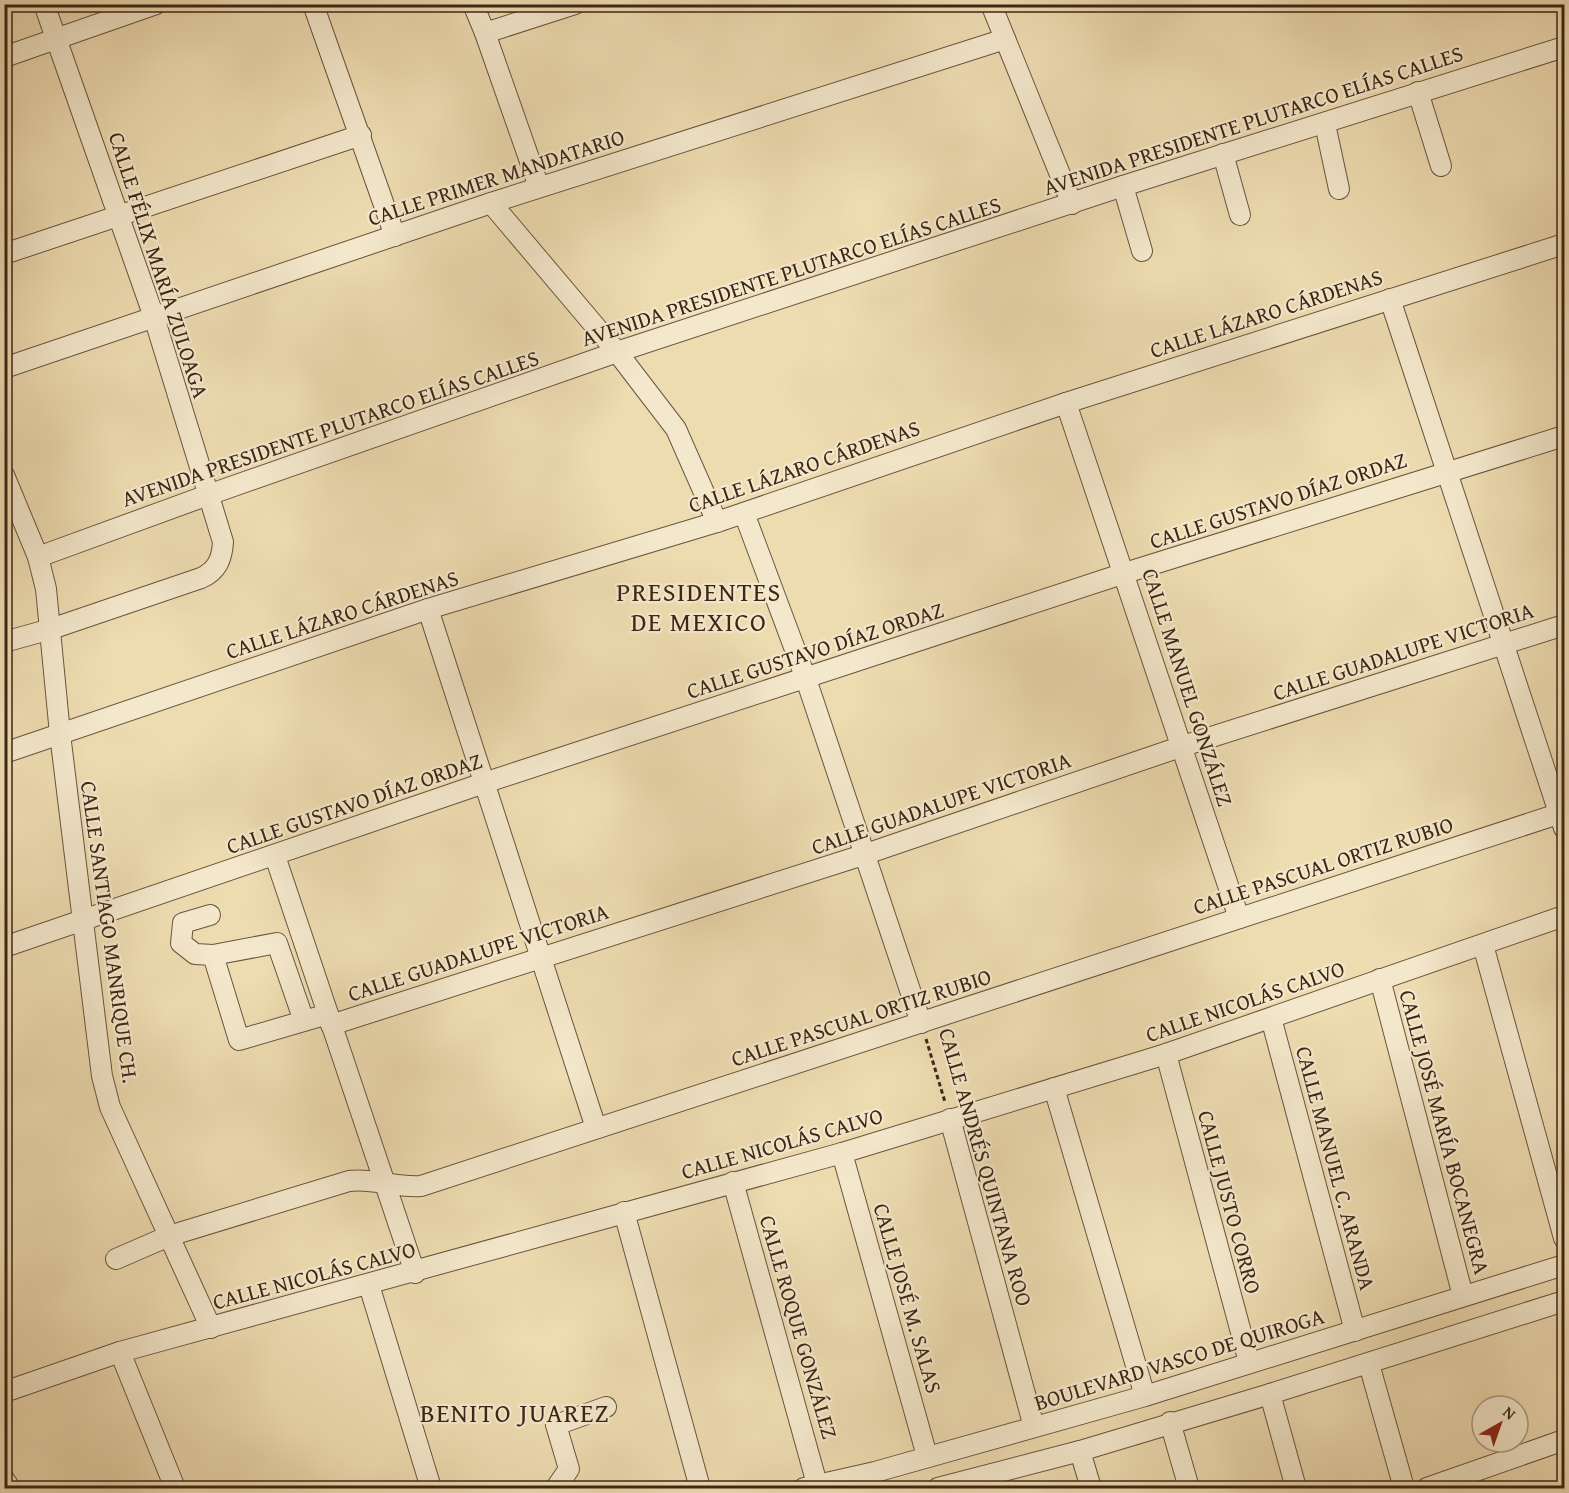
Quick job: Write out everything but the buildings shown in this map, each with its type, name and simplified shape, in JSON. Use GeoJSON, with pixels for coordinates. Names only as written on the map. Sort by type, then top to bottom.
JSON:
{"type":"FeatureCollection","features":[{"type":"Feature","properties":{"kind":"street","name":"CALLE FÉLIX MARÍA ZULOAGA"},"geometry":{"type":"LineString","coordinates":[[44,4],[154,318],[223,542],[221,560],[208,575],[51,629]]}},
{"type":"Feature","properties":{"kind":"street"},"geometry":{"type":"LineString","coordinates":[[4,57],[156,4]]}},
{"type":"Feature","properties":{"kind":"street"},"geometry":{"type":"LineString","coordinates":[[314,4],[396,236]]}},
{"type":"Feature","properties":{"kind":"street"},"geometry":{"type":"LineString","coordinates":[[473,4],[486,33],[538,187]]}},
{"type":"Feature","properties":{"kind":"street"},"geometry":{"type":"LineString","coordinates":[[486,33],[575,4]]}},
{"type":"Feature","properties":{"kind":"street"},"geometry":{"type":"LineString","coordinates":[[991,4],[1072,204]]}},
{"type":"Feature","properties":{"kind":"street","name":"CALLE PRIMER MANDATARIO"},"geometry":{"type":"LineString","coordinates":[[4,368],[538,187],[1005,39]]}},
{"type":"Feature","properties":{"kind":"street","name":"AVENIDA PRESIDENTE PLUTARCO ELÍAS CALLES"},"geometry":{"type":"LineString","coordinates":[[38,557],[617,352],[1223,154],[1325,124],[1418,92],[1564,47]]}},
{"type":"Feature","properties":{"kind":"street"},"geometry":{"type":"LineString","coordinates":[[1418,92],[1441,166]]}},
{"type":"Feature","properties":{"kind":"street"},"geometry":{"type":"LineString","coordinates":[[1325,124],[1339,189]]}},
{"type":"Feature","properties":{"kind":"street"},"geometry":{"type":"LineString","coordinates":[[4,254],[361,135]]}},
{"type":"Feature","properties":{"kind":"street"},"geometry":{"type":"LineString","coordinates":[[1223,154],[1240,215]]}},
{"type":"Feature","properties":{"kind":"street"},"geometry":{"type":"LineString","coordinates":[[1124,186],[1142,251]]}},
{"type":"Feature","properties":{"kind":"street"},"geometry":{"type":"LineString","coordinates":[[491,203],[617,352],[676,429],[717,522]]}},
{"type":"Feature","properties":{"kind":"street","name":"CALLE LÁZARO CÁRDENAS"},"geometry":{"type":"LineString","coordinates":[[4,753],[428,609],[717,522],[1066,403],[1564,244]]}},
{"type":"Feature","properties":{"kind":"street"},"geometry":{"type":"LineString","coordinates":[[1390,299],[1445,472],[1563,818]]}},
{"type":"Feature","properties":{"kind":"street","name":"CALLE MANUEL GONZÁLEZ"},"geometry":{"type":"LineString","coordinates":[[1066,403],[1239,918]]}},
{"type":"Feature","properties":{"kind":"street","name":"CALLE GUSTAVO DÍAZ ORDAZ"},"geometry":{"type":"LineString","coordinates":[[4,947],[484,783],[806,680],[1125,573],[1564,436]]}},
{"type":"Feature","properties":{"kind":"street","name":"CALLE SANTIAGO MANRIQUE CH."},"geometry":{"type":"LineString","coordinates":[[4,475],[38,557],[51,629],[60,734],[102,1077],[110,1107],[211,1328]]}},
{"type":"Feature","properties":{"kind":"street","name":"CALLE ANDRÉS QUINTANA ROO"},"geometry":{"type":"LineString","coordinates":[[744,513],[806,680],[921,1023]]}},
{"type":"Feature","properties":{"kind":"street"},"geometry":{"type":"LineString","coordinates":[[428,609],[596,1128]]}},
{"type":"Feature","properties":{"kind":"street","name":"CALLE GUADALUPE VICTORIA"},"geometry":{"type":"LineString","coordinates":[[213,955],[239,1040],[304,1020],[330,1019],[863,855],[1183,746],[1564,625]]}},
{"type":"Feature","properties":{"kind":"street"},"geometry":{"type":"LineString","coordinates":[[4,642],[51,629]]}},
{"type":"Feature","properties":{"kind":"street","name":"CALLE PASCUAL ORTIZ RUBIO"},"geometry":{"type":"LineString","coordinates":[[116,1259],[169,1236],[349,1181],[368,1179],[407,1188],[421,1186],[1239,918],[1563,818]]}},
{"type":"Feature","properties":{"kind":"street"},"geometry":{"type":"LineString","coordinates":[[275,856],[415,1273]]}},
{"type":"Feature","properties":{"kind":"street"},"geometry":{"type":"LineString","coordinates":[[210,915],[183,923],[181,944],[195,954],[213,955],[277,943],[304,1020]]}},
{"type":"Feature","properties":{"kind":"street","name":"CALLE NICOLÁS CALVO"},"geometry":{"type":"LineString","coordinates":[[4,1392],[120,1353],[415,1273],[842,1152],[1166,1054],[1564,916]]}},
{"type":"Feature","properties":{"kind":"street"},"geometry":{"type":"LineString","coordinates":[[1483,945],[1564,1238]]}},
{"type":"Feature","properties":{"kind":"street","name":"CALLE JOSÉ MARÍA BOCANEGRA"},"geometry":{"type":"LineString","coordinates":[[1380,979],[1463,1296]]}},
{"type":"Feature","properties":{"kind":"street","name":"CALLE MANUEL C. ARANDA"},"geometry":{"type":"LineString","coordinates":[[1271,1018],[1355,1331]]}},
{"type":"Feature","properties":{"kind":"street","name":"CALLE JUSTO CORRO"},"geometry":{"type":"LineString","coordinates":[[1166,1054],[1249,1362]]}},
{"type":"Feature","properties":{"kind":"street"},"geometry":{"type":"LineString","coordinates":[[1054,1088],[1145,1396]]}},
{"type":"Feature","properties":{"kind":"street","name":"CALLE ANDRÉS QUINTANA ROO"},"geometry":{"type":"LineString","coordinates":[[950,1119],[1034,1427]]}},
{"type":"Feature","properties":{"kind":"street","name":"CALLE JOSÉ M. SALAS"},"geometry":{"type":"LineString","coordinates":[[842,1152],[927,1456]]}},
{"type":"Feature","properties":{"kind":"street","name":"CALLE ROQUE GONZÁLEZ"},"geometry":{"type":"LineString","coordinates":[[734,1182],[811,1486]]}},
{"type":"Feature","properties":{"kind":"street"},"geometry":{"type":"LineString","coordinates":[[624,1212],[700,1488]]}},
{"type":"Feature","properties":{"kind":"street","name":"BOULEVARD VASCO DE QUIROGA"},"geometry":{"type":"LineString","coordinates":[[811,1486],[878,1480],[927,1456],[1145,1396],[1564,1265]]}},
{"type":"Feature","properties":{"kind":"street"},"geometry":{"type":"LineString","coordinates":[[369,1285],[431,1488]]}},
{"type":"Feature","properties":{"kind":"street"},"geometry":{"type":"LineString","coordinates":[[938,1488],[984,1483],[1080,1450],[1369,1364],[1564,1301]]}},
{"type":"Feature","properties":{"kind":"street"},"geometry":{"type":"LineString","coordinates":[[120,1353],[176,1488]]}},
{"type":"Feature","properties":{"kind":"street"},"geometry":{"type":"LineString","coordinates":[[1369,1364],[1404,1488]]}},
{"type":"Feature","properties":{"kind":"street"},"geometry":{"type":"LineString","coordinates":[[1270,1394],[1296,1488]]}},
{"type":"Feature","properties":{"kind":"street"},"geometry":{"type":"LineString","coordinates":[[556,1488],[569,1469],[556,1425],[606,1407]]}},
{"type":"Feature","properties":{"kind":"street"},"geometry":{"type":"LineString","coordinates":[[1170,1422],[1189,1488]]}},
{"type":"Feature","properties":{"kind":"street"},"geometry":{"type":"LineString","coordinates":[[1427,1488],[1564,1440]]}},
{"type":"Feature","properties":{"kind":"street"},"geometry":{"type":"LineString","coordinates":[[1080,1450],[1091,1488]]}},
{"type":"Feature","properties":{"kind":"street"},"geometry":{"type":"LineString","coordinates":[[4,1479],[10,1488]]}},
{"type":"Feature","properties":{"kind":"path","name":"CALLE ANDRÉS QUINTANA ROO"},"geometry":{"type":"LineString","coordinates":[[921,1023],[950,1119]]}},
{"type":"Feature","properties":{"kind":"district","name":"PRESIDENTES DE MEXICO"},"geometry":{"type":"Point","coordinates":[699,607]}},
{"type":"Feature","properties":{"kind":"district","name":"BENITO JUAREZ"},"geometry":{"type":"Point","coordinates":[515,1413]}}]}
